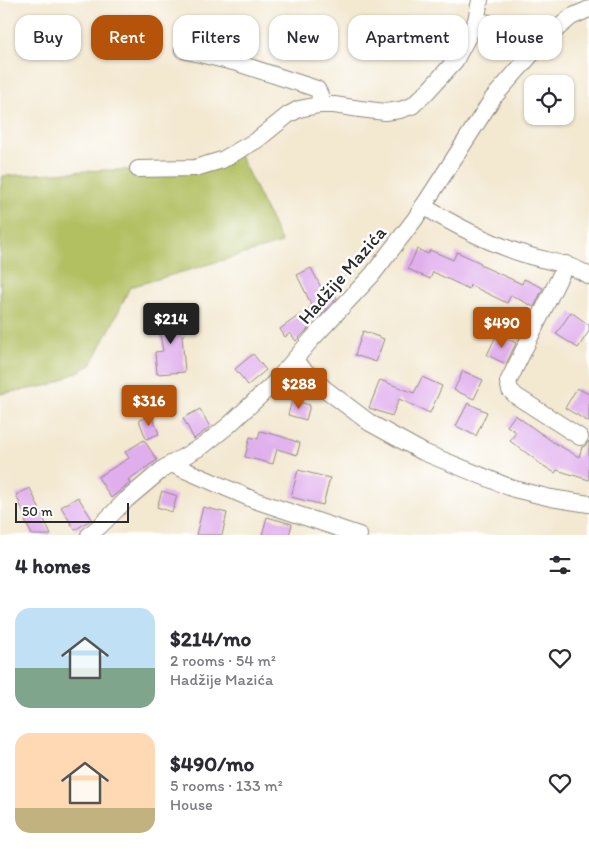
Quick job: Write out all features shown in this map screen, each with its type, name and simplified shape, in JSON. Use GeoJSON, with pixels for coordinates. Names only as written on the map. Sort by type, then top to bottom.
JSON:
{"type":"FeatureCollection","features":[{"type":"Feature","properties":{"kind":"street"},"geometry":{"type":"LineString","coordinates":[[138,169],[195,168],[222,160],[257,140],[288,115],[299,109],[319,105],[334,105],[385,112],[412,106],[455,60],[476,21],[480,0]]}},
{"type":"Feature","properties":{"kind":"street","name":"Hadžije Mazića"},"geometry":{"type":"LineString","coordinates":[[562,25],[571,17],[589,9]]}},
{"type":"Feature","properties":{"kind":"street"},"geometry":{"type":"LineString","coordinates":[[225,60],[317,89],[320,96],[319,105]]}},
{"type":"Feature","properties":{"kind":"street","name":"Hadžije Mazića"},"geometry":{"type":"LineString","coordinates":[[89,535],[164,468],[204,445],[229,425],[275,382],[372,275],[415,219],[493,98],[526,60]]}},
{"type":"Feature","properties":{"kind":"street"},"geometry":{"type":"LineString","coordinates":[[423,206],[476,236],[528,255],[566,264],[581,270],[589,276]]}},
{"type":"Feature","properties":{"kind":"street"},"geometry":{"type":"LineString","coordinates":[[566,264],[508,382],[510,390],[516,396],[580,437]]}},
{"type":"Feature","properties":{"kind":"street"},"geometry":{"type":"LineString","coordinates":[[294,361],[325,389],[370,423],[422,452],[514,489],[551,498],[589,504]]}},
{"type":"Feature","properties":{"kind":"street"},"geometry":{"type":"LineString","coordinates":[[171,464],[254,500],[359,535]]}},
{"type":"Feature","properties":{"kind":"green space"},"geometry":{"type":"Polygon","coordinates":[[[239,154],[282,243],[130,287],[91,365],[52,385],[0,394],[0,190],[3,176],[103,170],[207,170],[239,154]]]}},
{"type":"Feature","properties":{"kind":"building"},"geometry":{"type":"Polygon","coordinates":[[[417,249],[428,254],[430,250],[453,260],[457,252],[481,263],[480,265],[522,284],[524,279],[543,288],[534,307],[511,295],[507,303],[470,285],[469,289],[433,272],[430,279],[408,269],[417,249]]]}},
{"type":"Feature","properties":{"kind":"building"},"geometry":{"type":"Polygon","coordinates":[[[311,268],[323,291],[330,287],[337,298],[322,314],[307,323],[310,327],[296,341],[290,333],[285,337],[280,329],[312,306],[297,275],[311,268]]]}},
{"type":"Feature","properties":{"kind":"building"},"geometry":{"type":"Polygon","coordinates":[[[571,312],[589,325],[589,331],[578,348],[556,334],[571,312]]]}},
{"type":"Feature","properties":{"kind":"building"},"geometry":{"type":"Polygon","coordinates":[[[181,313],[185,335],[182,335],[185,372],[157,374],[155,352],[163,351],[157,317],[181,313]]]}},
{"type":"Feature","properties":{"kind":"building"},"geometry":{"type":"Polygon","coordinates":[[[363,331],[384,339],[376,362],[355,355],[363,331]]]}},
{"type":"Feature","properties":{"kind":"building"},"geometry":{"type":"Polygon","coordinates":[[[497,334],[516,343],[506,364],[487,355],[497,334]]]}},
{"type":"Feature","properties":{"kind":"building"},"geometry":{"type":"Polygon","coordinates":[[[253,354],[266,370],[248,385],[235,369],[253,354]]]}},
{"type":"Feature","properties":{"kind":"building"},"geometry":{"type":"Polygon","coordinates":[[[463,371],[483,380],[474,399],[454,390],[463,371]]]}},
{"type":"Feature","properties":{"kind":"building"},"geometry":{"type":"Polygon","coordinates":[[[422,377],[442,386],[430,413],[399,399],[392,416],[369,408],[380,380],[414,393],[422,377]]]}},
{"type":"Feature","properties":{"kind":"building"},"geometry":{"type":"Polygon","coordinates":[[[577,388],[589,394],[589,422],[565,408],[577,388]]]}},
{"type":"Feature","properties":{"kind":"building"},"geometry":{"type":"Polygon","coordinates":[[[292,400],[310,405],[306,420],[288,415],[292,400]]]}},
{"type":"Feature","properties":{"kind":"building"},"geometry":{"type":"Polygon","coordinates":[[[468,403],[487,412],[476,436],[456,426],[468,403]]]}},
{"type":"Feature","properties":{"kind":"building"},"geometry":{"type":"Polygon","coordinates":[[[200,409],[210,427],[194,439],[183,418],[200,409]]]}},
{"type":"Feature","properties":{"kind":"building"},"geometry":{"type":"Polygon","coordinates":[[[515,415],[553,442],[579,457],[582,447],[589,441],[589,480],[557,470],[555,473],[510,441],[516,432],[507,426],[515,415]]]}},
{"type":"Feature","properties":{"kind":"building"},"geometry":{"type":"Polygon","coordinates":[[[152,416],[159,434],[146,439],[139,420],[152,416]]]}},
{"type":"Feature","properties":{"kind":"building"},"geometry":{"type":"Polygon","coordinates":[[[260,431],[300,443],[297,455],[277,449],[273,464],[245,457],[250,437],[258,439],[260,431]]]}},
{"type":"Feature","properties":{"kind":"building"},"geometry":{"type":"Polygon","coordinates":[[[144,440],[157,460],[128,480],[130,483],[111,498],[98,477],[129,458],[125,452],[144,440]]]}},
{"type":"Feature","properties":{"kind":"building"},"geometry":{"type":"Polygon","coordinates":[[[298,470],[330,478],[323,505],[291,497],[298,470]]]}},
{"type":"Feature","properties":{"kind":"building"},"geometry":{"type":"Polygon","coordinates":[[[30,488],[51,535],[32,535],[25,521],[27,520],[16,495],[30,488]]]}},
{"type":"Feature","properties":{"kind":"building"},"geometry":{"type":"Polygon","coordinates":[[[162,491],[177,496],[172,512],[157,507],[162,491]]]}},
{"type":"Feature","properties":{"kind":"building"},"geometry":{"type":"Polygon","coordinates":[[[78,497],[92,519],[75,530],[61,507],[78,497]]]}},
{"type":"Feature","properties":{"kind":"building"},"geometry":{"type":"Polygon","coordinates":[[[203,507],[227,513],[222,535],[196,535],[203,507]]]}},
{"type":"Feature","properties":{"kind":"building"},"geometry":{"type":"Polygon","coordinates":[[[267,517],[292,524],[289,535],[262,535],[267,517]]]}}]}
